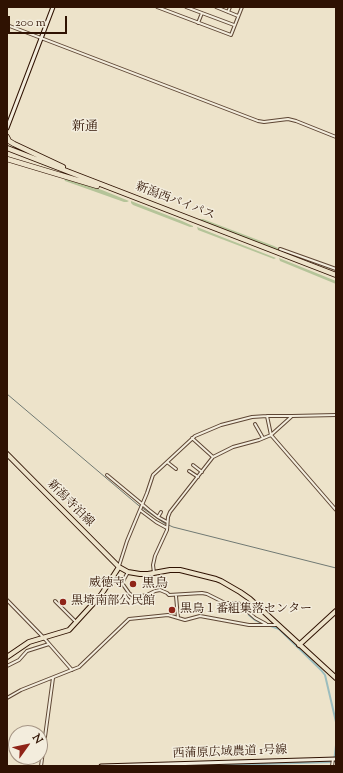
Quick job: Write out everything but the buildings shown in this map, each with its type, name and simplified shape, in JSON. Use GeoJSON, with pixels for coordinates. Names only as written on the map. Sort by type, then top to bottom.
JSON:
{"type":"FeatureCollection","features":[{"type":"Feature","properties":{"kind":"highway"},"geometry":{"type":"LineString","coordinates":[[7,137],[9,141],[14,144],[97,185]]}},
{"type":"Feature","properties":{"kind":"highway"},"geometry":{"type":"LineString","coordinates":[[7,143],[14,144]]}},
{"type":"Feature","properties":{"kind":"highway","name":"新潟西バイパス"},"geometry":{"type":"LineString","coordinates":[[9,151],[336,277]]}},
{"type":"Feature","properties":{"kind":"highway"},"geometry":{"type":"LineString","coordinates":[[7,158],[97,185]]}},
{"type":"Feature","properties":{"kind":"main road","name":"新潟寺泊線"},"geometry":{"type":"LineString","coordinates":[[7,454],[119,567],[128,572]]}},
{"type":"Feature","properties":{"kind":"main road"},"geometry":{"type":"LineString","coordinates":[[7,657],[29,642],[69,630],[105,589],[119,567]]}},
{"type":"Feature","properties":{"kind":"main road"},"geometry":{"type":"LineString","coordinates":[[128,572],[144,574],[180,570],[216,579],[245,595],[336,678]]}},
{"type":"Feature","properties":{"kind":"main road"},"geometry":{"type":"LineString","coordinates":[[299,645],[336,611]]}},
{"type":"Feature","properties":{"kind":"street"},"geometry":{"type":"LineString","coordinates":[[7,128],[53,7]]}},
{"type":"Feature","properties":{"kind":"street"},"geometry":{"type":"LineString","coordinates":[[157,7],[231,35],[242,7]]}},
{"type":"Feature","properties":{"kind":"street"},"geometry":{"type":"LineString","coordinates":[[186,7],[234,25]]}},
{"type":"Feature","properties":{"kind":"street"},"geometry":{"type":"LineString","coordinates":[[216,7],[238,16]]}},
{"type":"Feature","properties":{"kind":"street"},"geometry":{"type":"LineString","coordinates":[[228,12],[230,7]]}},
{"type":"Feature","properties":{"kind":"street"},"geometry":{"type":"LineString","coordinates":[[198,23],[202,13]]}},
{"type":"Feature","properties":{"kind":"street"},"geometry":{"type":"LineString","coordinates":[[7,25],[258,121],[264,122],[288,119],[336,137]]}},
{"type":"Feature","properties":{"kind":"street"},"geometry":{"type":"LineString","coordinates":[[280,248],[336,269]]}},
{"type":"Feature","properties":{"kind":"street"},"geometry":{"type":"LineString","coordinates":[[119,567],[127,541],[153,475],[192,438],[221,425],[252,417],[336,415]]}},
{"type":"Feature","properties":{"kind":"street"},"geometry":{"type":"LineString","coordinates":[[267,416],[271,435],[336,510]]}},
{"type":"Feature","properties":{"kind":"street"},"geometry":{"type":"LineString","coordinates":[[154,573],[153,565],[155,556],[167,527],[170,512],[213,457],[239,445],[271,435],[292,416]]}},
{"type":"Feature","properties":{"kind":"street"},"geometry":{"type":"LineString","coordinates":[[255,424],[263,438]]}},
{"type":"Feature","properties":{"kind":"street"},"geometry":{"type":"LineString","coordinates":[[192,438],[213,457]]}},
{"type":"Feature","properties":{"kind":"street"},"geometry":{"type":"LineString","coordinates":[[221,448],[224,451]]}},
{"type":"Feature","properties":{"kind":"street"},"geometry":{"type":"LineString","coordinates":[[167,462],[176,469]]}},
{"type":"Feature","properties":{"kind":"street"},"geometry":{"type":"LineString","coordinates":[[193,465],[202,472]]}},
{"type":"Feature","properties":{"kind":"street"},"geometry":{"type":"LineString","coordinates":[[189,471],[198,477]]}},
{"type":"Feature","properties":{"kind":"street"},"geometry":{"type":"LineString","coordinates":[[107,475],[149,510],[167,522]]}},
{"type":"Feature","properties":{"kind":"street"},"geometry":{"type":"LineString","coordinates":[[140,509],[156,522],[167,527]]}},
{"type":"Feature","properties":{"kind":"street"},"geometry":{"type":"LineString","coordinates":[[158,517],[161,512]]}},
{"type":"Feature","properties":{"kind":"street"},"geometry":{"type":"LineString","coordinates":[[128,572],[122,583],[133,596],[142,596],[160,590],[169,595],[207,594],[225,603],[238,603],[255,618],[267,625]]}},
{"type":"Feature","properties":{"kind":"street"},"geometry":{"type":"LineString","coordinates":[[176,595],[178,618]]}},
{"type":"Feature","properties":{"kind":"street"},"geometry":{"type":"LineString","coordinates":[[7,600],[50,644],[72,670]]}},
{"type":"Feature","properties":{"kind":"street"},"geometry":{"type":"LineString","coordinates":[[55,601],[76,622]]}},
{"type":"Feature","properties":{"kind":"street"},"geometry":{"type":"LineString","coordinates":[[7,698],[21,690],[79,667],[129,619],[168,615],[185,620],[200,616],[247,625],[278,625]]}},
{"type":"Feature","properties":{"kind":"street"},"geometry":{"type":"LineString","coordinates":[[7,666],[19,660],[27,651],[50,644]]}},
{"type":"Feature","properties":{"kind":"street"},"geometry":{"type":"LineString","coordinates":[[41,766],[53,678]]}},
{"type":"Feature","properties":{"kind":"street"},"geometry":{"type":"LineString","coordinates":[[332,766],[334,759]]}},
{"type":"Feature","properties":{"kind":"street","name":"西蒲原広域農道 1号線"},"geometry":{"type":"LineString","coordinates":[[101,766],[334,759]]}},
{"type":"Feature","properties":{"kind":"green space"},"geometry":{"type":"Polygon","coordinates":[[[64,178],[102,190],[129,201],[124,202],[65,181],[64,178]]]}},
{"type":"Feature","properties":{"kind":"green space"},"geometry":{"type":"Polygon","coordinates":[[[131,201],[182,221],[193,227],[133,205],[131,201]]]}},
{"type":"Feature","properties":{"kind":"green space"},"geometry":{"type":"Polygon","coordinates":[[[200,219],[274,246],[278,248],[279,251],[200,221],[200,219]]]}},
{"type":"Feature","properties":{"kind":"green space"},"geometry":{"type":"Polygon","coordinates":[[[197,227],[276,258],[274,259],[198,230],[197,227]]]}},
{"type":"Feature","properties":{"kind":"green space"},"geometry":{"type":"Polygon","coordinates":[[[279,258],[336,281],[336,284],[280,261],[279,258]]]}},
{"type":"Feature","properties":{"kind":"waterway"},"geometry":{"type":"LineString","coordinates":[[7,394],[138,505],[164,523],[173,527],[336,568]]}},
{"type":"Feature","properties":{"kind":"waterway"},"geometry":{"type":"LineString","coordinates":[[249,615],[255,620],[264,624]]}},
{"type":"Feature","properties":{"kind":"waterway"},"geometry":{"type":"LineString","coordinates":[[268,625],[279,629],[325,675],[336,722]]}},
{"type":"Feature","properties":{"kind":"waterway"},"geometry":{"type":"LineString","coordinates":[[189,766],[334,762],[336,745]]}},
{"type":"Feature","properties":{"kind":"place","name":"威徳寺"},"geometry":{"type":"Point","coordinates":[133,584]}},
{"type":"Feature","properties":{"kind":"place","name":"黒埼南部公民館"},"geometry":{"type":"Point","coordinates":[63,602]}},
{"type":"Feature","properties":{"kind":"place","name":"黒鳥１番組集落センター"},"geometry":{"type":"Point","coordinates":[172,610]}},
{"type":"Feature","properties":{"kind":"district","name":"新通"},"geometry":{"type":"Point","coordinates":[85,128]}},
{"type":"Feature","properties":{"kind":"district","name":"黒鳥"},"geometry":{"type":"Point","coordinates":[155,585]}}]}
